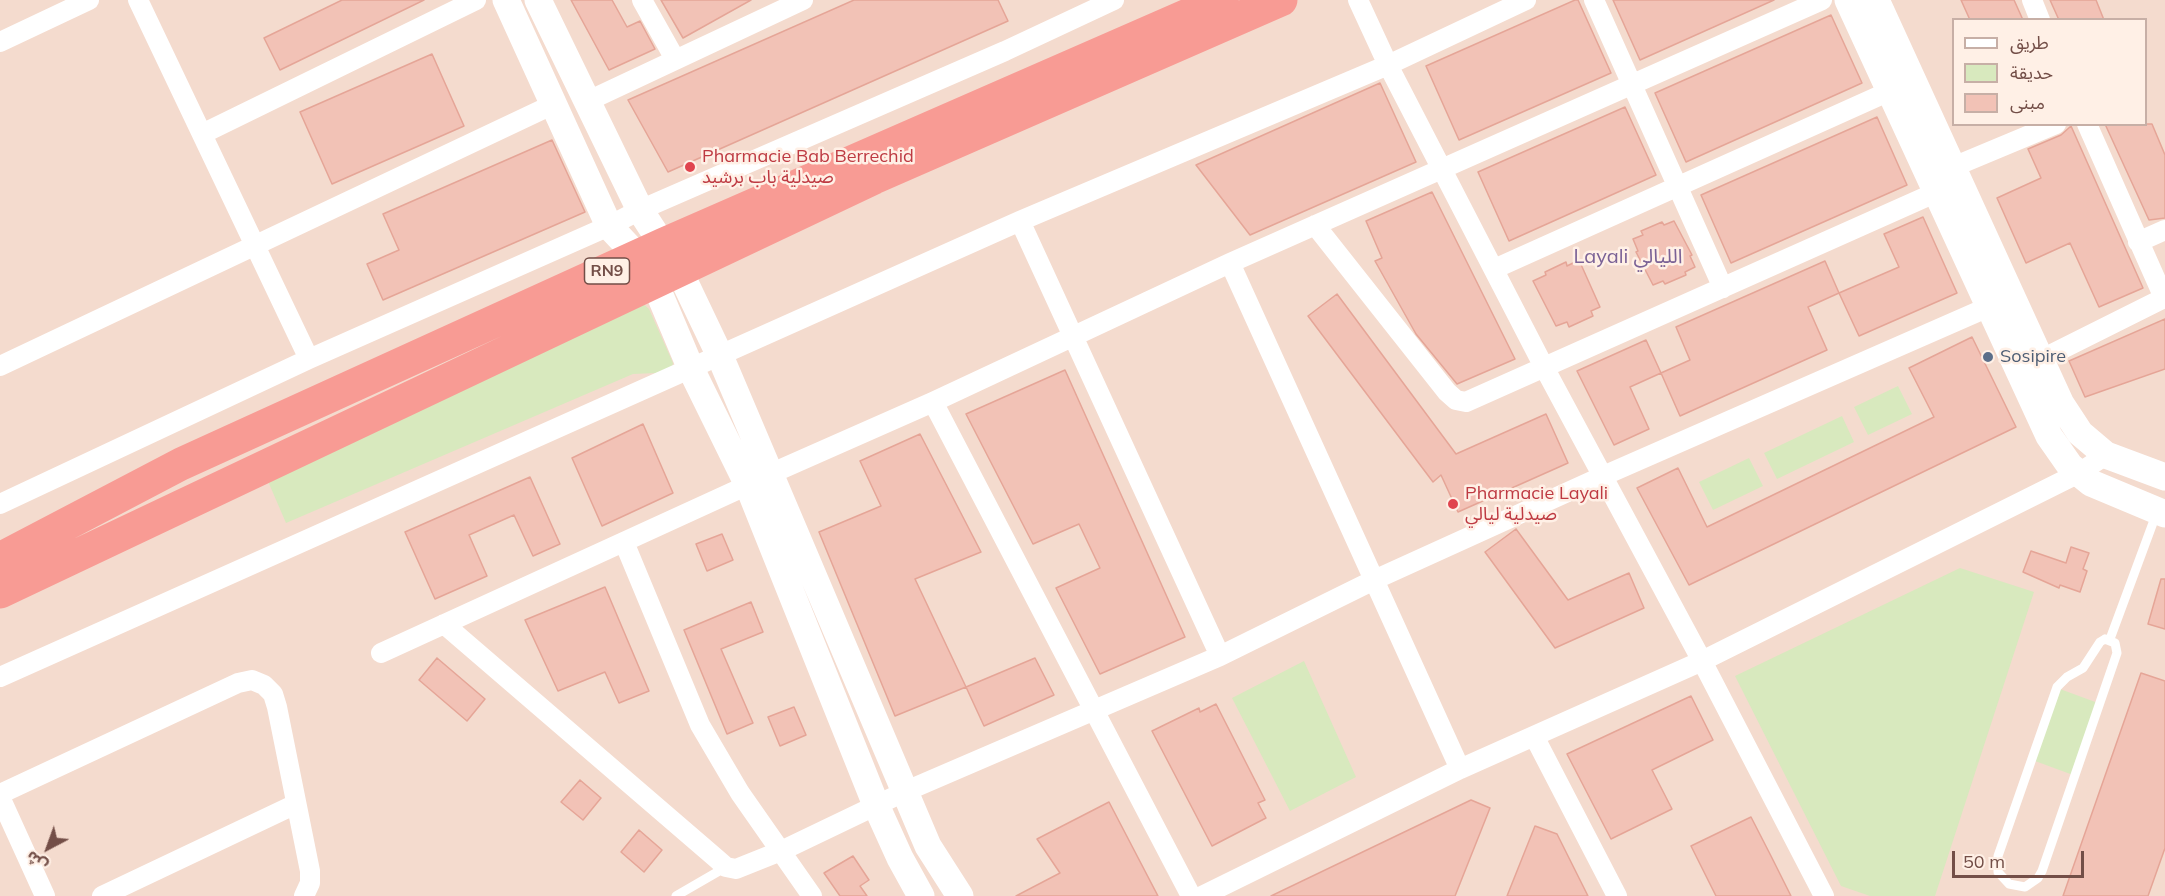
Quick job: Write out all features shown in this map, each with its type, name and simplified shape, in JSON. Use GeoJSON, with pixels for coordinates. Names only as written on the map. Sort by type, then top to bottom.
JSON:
{"type":"FeatureCollection","features":[{"type":"Feature","properties":{"kind":"highway","name":"RN9"},"geometry":{"type":"LineString","coordinates":[[0,592],[659,263],[1222,0]]}},
{"type":"Feature","properties":{"kind":"highway","name":"RN9"},"geometry":{"type":"LineString","coordinates":[[0,559],[181,464],[659,263],[874,178],[1281,0]]}},
{"type":"Feature","properties":{"kind":"main road"},"geometry":{"type":"LineString","coordinates":[[506,0],[609,226],[659,263],[720,356],[759,480],[876,805],[900,858],[921,896]]}},
{"type":"Feature","properties":{"kind":"main road"},"geometry":{"type":"LineString","coordinates":[[538,0],[640,210],[659,263],[691,369],[759,480],[928,846],[960,896]]}},
{"type":"Feature","properties":{"kind":"main road"},"geometry":{"type":"LineString","coordinates":[[1848,0],[1937,192],[2000,302],[2040,360],[2071,420],[2091,444],[2106,454],[2165,477]]}},
{"type":"Feature","properties":{"kind":"main road"},"geometry":{"type":"LineString","coordinates":[[1876,0],[1953,167],[2049,436],[2079,473],[2104,490],[2161,513]]}},
{"type":"Feature","properties":{"kind":"street"},"geometry":{"type":"LineString","coordinates":[[0,42],[89,0]]}},
{"type":"Feature","properties":{"kind":"street"},"geometry":{"type":"LineString","coordinates":[[138,0],[309,359]]}},
{"type":"Feature","properties":{"kind":"street"},"geometry":{"type":"LineString","coordinates":[[202,134],[476,0]]}},
{"type":"Feature","properties":{"kind":"street"},"geometry":{"type":"LineString","coordinates":[[642,0],[675,59]]}},
{"type":"Feature","properties":{"kind":"street"},"geometry":{"type":"LineString","coordinates":[[588,101],[675,59],[764,8],[803,0]]}},
{"type":"Feature","properties":{"kind":"street"},"geometry":{"type":"LineString","coordinates":[[0,504],[309,359],[1114,0]]}},
{"type":"Feature","properties":{"kind":"street"},"geometry":{"type":"LineString","coordinates":[[1358,0],[1388,65],[1544,367],[1702,661],[1824,896]]}},
{"type":"Feature","properties":{"kind":"street"},"geometry":{"type":"LineString","coordinates":[[0,677],[1020,221],[1388,65],[1526,0]]}},
{"type":"Feature","properties":{"kind":"street"},"geometry":{"type":"LineString","coordinates":[[1594,0],[1723,288]]}},
{"type":"Feature","properties":{"kind":"street"},"geometry":{"type":"LineString","coordinates":[[381,653],[933,402],[1074,333],[1230,262],[1822,0]]}},
{"type":"Feature","properties":{"kind":"street"},"geometry":{"type":"LineString","coordinates":[[2031,0],[2039,18]]}},
{"type":"Feature","properties":{"kind":"street"},"geometry":{"type":"LineString","coordinates":[[1494,269],[1890,91]]}},
{"type":"Feature","properties":{"kind":"street"},"geometry":{"type":"LineString","coordinates":[[0,366],[554,104]]}},
{"type":"Feature","properties":{"kind":"street"},"geometry":{"type":"LineString","coordinates":[[1953,167],[2051,126]]}},
{"type":"Feature","properties":{"kind":"street"},"geometry":{"type":"LineString","coordinates":[[2040,360],[2164,299],[2088,126]]}},
{"type":"Feature","properties":{"kind":"street"},"geometry":{"type":"LineString","coordinates":[[1315,225],[1447,392],[1456,400],[1471,400],[1937,192]]}},
{"type":"Feature","properties":{"kind":"street"},"geometry":{"type":"LineString","coordinates":[[1020,221],[1074,333],[1220,656]]}},
{"type":"Feature","properties":{"kind":"street"},"geometry":{"type":"LineString","coordinates":[[2138,242],[2165,230]]}},
{"type":"Feature","properties":{"kind":"street"},"geometry":{"type":"LineString","coordinates":[[1230,262],[1460,769]]}},
{"type":"Feature","properties":{"kind":"street"},"geometry":{"type":"LineString","coordinates":[[444,624],[726,867],[736,869],[781,851],[904,792],[1220,656],[1374,580],[1603,476],[2000,302]]}},
{"type":"Feature","properties":{"kind":"street"},"geometry":{"type":"LineString","coordinates":[[933,402],[1191,896]]}},
{"type":"Feature","properties":{"kind":"street"},"geometry":{"type":"LineString","coordinates":[[1202,896],[1460,769],[1702,661],[2079,473],[2106,454]]}},
{"type":"Feature","properties":{"kind":"street"},"geometry":{"type":"LineString","coordinates":[[624,542],[700,725],[719,760],[812,896]]}},
{"type":"Feature","properties":{"kind":"street"},"geometry":{"type":"LineString","coordinates":[[45,896],[0,796],[238,683],[252,680],[264,685],[273,694],[310,871],[310,883],[304,896]]}},
{"type":"Feature","properties":{"kind":"street"},"geometry":{"type":"LineString","coordinates":[[1534,736],[1617,896]]}},
{"type":"Feature","properties":{"kind":"street"},"geometry":{"type":"LineString","coordinates":[[102,896],[296,804]]}},
{"type":"Feature","properties":{"kind":"lane"},"geometry":{"type":"LineString","coordinates":[[2110,639],[2161,513]]}},
{"type":"Feature","properties":{"kind":"lane"},"geometry":{"type":"LineString","coordinates":[[2110,639],[2118,648],[2117,653],[2043,872],[2032,884],[2025,887],[2009,884],[1998,872],[1998,856],[2057,687],[2067,677],[2083,668],[2100,642],[2110,639]]}},
{"type":"Feature","properties":{"kind":"lane"},"geometry":{"type":"LineString","coordinates":[[676,896],[726,867]]}},
{"type":"Feature","properties":{"kind":"shaded area"},"geometry":{"type":"Polygon","coordinates":[[[0,0],[2165,0],[2165,896],[0,896],[0,0]]]}},
{"type":"Feature","properties":{"kind":"green space"},"geometry":{"type":"Polygon","coordinates":[[[641,302],[649,309],[673,363],[672,367],[656,373],[633,374],[286,523],[264,472],[641,302]]]}},
{"type":"Feature","properties":{"kind":"green space"},"geometry":{"type":"Polygon","coordinates":[[[1898,386],[1912,414],[1868,435],[1854,407],[1898,386]]]}},
{"type":"Feature","properties":{"kind":"green space"},"geometry":{"type":"Polygon","coordinates":[[[1842,416],[1854,442],[1777,479],[1764,453],[1842,416]]]}},
{"type":"Feature","properties":{"kind":"green space"},"geometry":{"type":"Polygon","coordinates":[[[1749,458],[1763,486],[1713,510],[1699,482],[1749,458]]]}},
{"type":"Feature","properties":{"kind":"green space"},"geometry":{"type":"Polygon","coordinates":[[[1960,568],[2034,592],[1935,896],[1870,896],[1841,886],[1735,676],[1960,568]]]}},
{"type":"Feature","properties":{"kind":"green space"},"geometry":{"type":"Polygon","coordinates":[[[1304,661],[1356,777],[1290,811],[1232,698],[1304,661]]]}},
{"type":"Feature","properties":{"kind":"green space"},"geometry":{"type":"Polygon","coordinates":[[[2060,689],[2098,703],[2073,775],[2035,761],[2060,689]]]}},
{"type":"Feature","properties":{"kind":"building"},"geometry":{"type":"Polygon","coordinates":[[[342,0],[424,0],[280,70],[264,38],[342,0]]]}},
{"type":"Feature","properties":{"kind":"building"},"geometry":{"type":"Polygon","coordinates":[[[571,0],[612,0],[627,27],[640,21],[655,49],[609,70],[571,0]]]}},
{"type":"Feature","properties":{"kind":"building"},"geometry":{"type":"Polygon","coordinates":[[[661,0],[751,0],[683,38],[661,0]]]}},
{"type":"Feature","properties":{"kind":"building"},"geometry":{"type":"Polygon","coordinates":[[[854,0],[998,0],[1008,21],[668,172],[628,100],[854,0]]]}},
{"type":"Feature","properties":{"kind":"building"},"geometry":{"type":"Polygon","coordinates":[[[1578,0],[1611,73],[1459,140],[1426,66],[1578,0]]]}},
{"type":"Feature","properties":{"kind":"building"},"geometry":{"type":"Polygon","coordinates":[[[1613,0],[1774,0],[1640,60],[1613,0]]]}},
{"type":"Feature","properties":{"kind":"building"},"geometry":{"type":"Polygon","coordinates":[[[1961,0],[2014,0],[2022,18],[1969,18],[1961,0]]]}},
{"type":"Feature","properties":{"kind":"building"},"geometry":{"type":"Polygon","coordinates":[[[2050,0],[2096,0],[2103,18],[2058,18],[2050,0]]]}},
{"type":"Feature","properties":{"kind":"building"},"geometry":{"type":"Polygon","coordinates":[[[1831,15],[1862,83],[1686,162],[1655,93],[1831,15]]]}},
{"type":"Feature","properties":{"kind":"building"},"geometry":{"type":"Polygon","coordinates":[[[432,54],[464,126],[332,184],[300,112],[432,54]]]}},
{"type":"Feature","properties":{"kind":"building"},"geometry":{"type":"Polygon","coordinates":[[[1380,83],[1416,162],[1250,235],[1196,165],[1380,83]]]}},
{"type":"Feature","properties":{"kind":"building"},"geometry":{"type":"Polygon","coordinates":[[[1625,107],[1656,175],[1509,241],[1478,172],[1625,107]]]}},
{"type":"Feature","properties":{"kind":"building"},"geometry":{"type":"Polygon","coordinates":[[[1877,117],[1907,185],[1731,263],[1701,195],[1877,117]]]}},
{"type":"Feature","properties":{"kind":"building"},"geometry":{"type":"Polygon","coordinates":[[[2152,124],[2165,155],[2165,218],[2149,220],[2106,126],[2152,124]]]}},
{"type":"Feature","properties":{"kind":"building"},"geometry":{"type":"Polygon","coordinates":[[[2071,126],[2143,288],[2099,307],[2070,243],[2026,263],[1997,198],[2041,178],[2028,149],[2061,135],[2071,126]]]}},
{"type":"Feature","properties":{"kind":"building"},"geometry":{"type":"Polygon","coordinates":[[[552,140],[585,212],[383,300],[367,264],[399,250],[383,214],[552,140]]]}},
{"type":"Feature","properties":{"kind":"building"},"geometry":{"type":"Polygon","coordinates":[[[1432,192],[1515,359],[1457,384],[1416,334],[1375,261],[1382,258],[1366,221],[1432,192]]]}},
{"type":"Feature","properties":{"kind":"building"},"geometry":{"type":"Polygon","coordinates":[[[1923,217],[1957,293],[1859,336],[1839,293],[1899,267],[1884,234],[1923,217]]]}},
{"type":"Feature","properties":{"kind":"building"},"geometry":{"type":"Polygon","coordinates":[[[1674,221],[1692,255],[1690,256],[1695,267],[1685,272],[1686,275],[1665,284],[1663,281],[1653,285],[1636,252],[1638,251],[1633,239],[1643,235],[1641,231],[1662,222],[1664,225],[1674,221]]]}},
{"type":"Feature","properties":{"kind":"building"},"geometry":{"type":"Polygon","coordinates":[[[1579,260],[1600,307],[1591,311],[1593,316],[1569,327],[1567,322],[1556,326],[1533,281],[1546,275],[1545,272],[1566,262],[1567,266],[1579,260]]]}},
{"type":"Feature","properties":{"kind":"building"},"geometry":{"type":"Polygon","coordinates":[[[1825,261],[1839,293],[1808,307],[1827,350],[1680,416],[1661,373],[1690,360],[1676,327],[1825,261]]]}},
{"type":"Feature","properties":{"kind":"building"},"geometry":{"type":"Polygon","coordinates":[[[1337,294],[1456,454],[1546,414],[1568,463],[1458,512],[1441,475],[1433,482],[1308,316],[1337,294]]]}},
{"type":"Feature","properties":{"kind":"building"},"geometry":{"type":"Polygon","coordinates":[[[2165,319],[2165,369],[2085,397],[2069,361],[2165,319]]]}},
{"type":"Feature","properties":{"kind":"building"},"geometry":{"type":"Polygon","coordinates":[[[1972,337],[2016,427],[1689,585],[1637,488],[1678,468],[1707,527],[1934,417],[1909,368],[1972,337]]]}},
{"type":"Feature","properties":{"kind":"building"},"geometry":{"type":"Polygon","coordinates":[[[1646,340],[1661,373],[1630,387],[1649,429],[1614,445],[1577,371],[1646,340]]]}},
{"type":"Feature","properties":{"kind":"building"},"geometry":{"type":"Polygon","coordinates":[[[1065,370],[1185,637],[1100,674],[1056,588],[1100,568],[1079,524],[1033,544],[966,414],[1065,370]]]}},
{"type":"Feature","properties":{"kind":"building"},"geometry":{"type":"Polygon","coordinates":[[[643,424],[673,493],[602,526],[572,458],[643,424]]]}},
{"type":"Feature","properties":{"kind":"building"},"geometry":{"type":"Polygon","coordinates":[[[920,434],[981,552],[915,579],[966,687],[895,716],[819,532],[881,506],[860,461],[920,434]]]}},
{"type":"Feature","properties":{"kind":"building"},"geometry":{"type":"Polygon","coordinates":[[[530,477],[560,544],[533,556],[514,515],[469,535],[487,576],[435,599],[405,532],[530,477]]]}},
{"type":"Feature","properties":{"kind":"building"},"geometry":{"type":"Polygon","coordinates":[[[1516,529],[1568,600],[1629,573],[1644,608],[1555,648],[1485,552],[1516,529]]]}},
{"type":"Feature","properties":{"kind":"building"},"geometry":{"type":"Polygon","coordinates":[[[722,534],[733,560],[707,571],[696,544],[722,534]]]}},
{"type":"Feature","properties":{"kind":"building"},"geometry":{"type":"Polygon","coordinates":[[[2071,547],[2089,553],[2083,569],[2087,571],[2080,592],[2060,585],[2059,588],[2023,572],[2031,551],[2066,563],[2071,547]]]}},
{"type":"Feature","properties":{"kind":"building"},"geometry":{"type":"Polygon","coordinates":[[[2161,579],[2165,579],[2165,629],[2148,624],[2161,579]]]}},
{"type":"Feature","properties":{"kind":"building"},"geometry":{"type":"Polygon","coordinates":[[[605,587],[649,691],[619,703],[605,672],[558,691],[525,620],[605,587]]]}},
{"type":"Feature","properties":{"kind":"building"},"geometry":{"type":"Polygon","coordinates":[[[751,602],[763,632],[721,649],[753,723],[727,734],[684,630],[751,602]]]}},
{"type":"Feature","properties":{"kind":"building"},"geometry":{"type":"Polygon","coordinates":[[[437,658],[485,699],[467,721],[419,680],[437,658]]]}},
{"type":"Feature","properties":{"kind":"building"},"geometry":{"type":"Polygon","coordinates":[[[1035,658],[1054,695],[984,726],[966,687],[1035,658]]]}},
{"type":"Feature","properties":{"kind":"building"},"geometry":{"type":"Polygon","coordinates":[[[2141,673],[2165,681],[2165,848],[2148,896],[2063,896],[2141,673]]]}},
{"type":"Feature","properties":{"kind":"building"},"geometry":{"type":"Polygon","coordinates":[[[1691,696],[1713,740],[1652,770],[1672,809],[1611,839],[1567,754],[1691,696]]]}},
{"type":"Feature","properties":{"kind":"building"},"geometry":{"type":"Polygon","coordinates":[[[1216,704],[1265,800],[1258,803],[1266,818],[1212,846],[1152,731],[1199,708],[1200,712],[1216,704]]]}},
{"type":"Feature","properties":{"kind":"building"},"geometry":{"type":"Polygon","coordinates":[[[794,707],[806,735],[780,746],[768,717],[794,707]]]}},
{"type":"Feature","properties":{"kind":"building"},"geometry":{"type":"Polygon","coordinates":[[[580,780],[601,798],[583,820],[561,802],[580,780]]]}},
{"type":"Feature","properties":{"kind":"building"},"geometry":{"type":"Polygon","coordinates":[[[1471,800],[1490,808],[1455,896],[1271,896],[1471,800]]]}},
{"type":"Feature","properties":{"kind":"building"},"geometry":{"type":"Polygon","coordinates":[[[1109,802],[1158,896],[1016,896],[1060,873],[1037,839],[1109,802]]]}},
{"type":"Feature","properties":{"kind":"building"},"geometry":{"type":"Polygon","coordinates":[[[1751,817],[1791,896],[1716,896],[1691,846],[1751,817]]]}},
{"type":"Feature","properties":{"kind":"building"},"geometry":{"type":"Polygon","coordinates":[[[1535,826],[1557,834],[1588,896],[1507,896],[1535,826]]]}},
{"type":"Feature","properties":{"kind":"building"},"geometry":{"type":"Polygon","coordinates":[[[639,830],[662,850],[644,872],[621,852],[639,830]]]}},
{"type":"Feature","properties":{"kind":"building"},"geometry":{"type":"Polygon","coordinates":[[[853,856],[869,880],[860,886],[867,896],[840,896],[824,873],[853,856]]]}},
{"type":"Feature","properties":{"kind":"place","name":"Pharmacie Bab Berrechid صيدلية باب برشيد"},"geometry":{"type":"Point","coordinates":[690,167]}},
{"type":"Feature","properties":{"kind":"place","name":"Sosipire"},"geometry":{"type":"Point","coordinates":[1988,357]}},
{"type":"Feature","properties":{"kind":"place","name":"Pharmacie Layali صيدلية ليالي"},"geometry":{"type":"Point","coordinates":[1453,504]}},
{"type":"Feature","properties":{"kind":"district","name":"Layali الليالي"},"geometry":{"type":"Point","coordinates":[1628,257]}}]}
